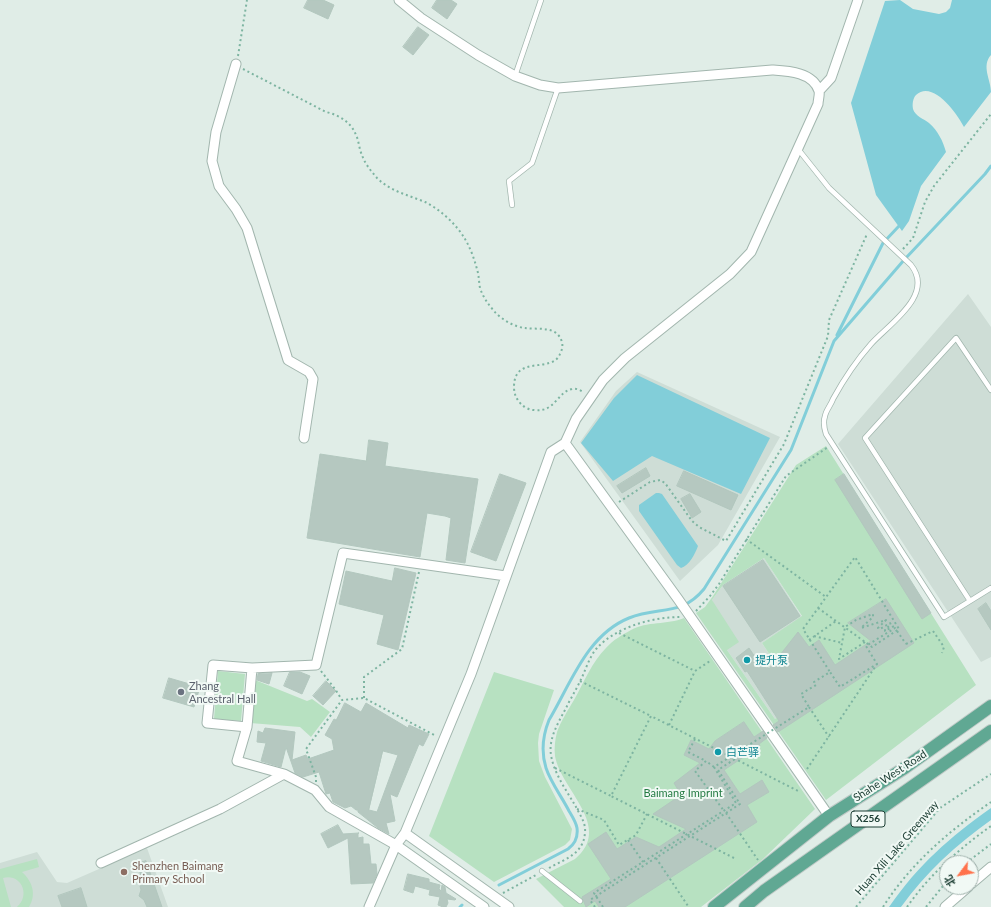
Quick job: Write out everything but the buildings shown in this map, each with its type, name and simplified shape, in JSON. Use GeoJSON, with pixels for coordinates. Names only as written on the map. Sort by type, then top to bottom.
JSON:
{"type":"FeatureCollection","features":[{"type":"Feature","properties":{"kind":"main road","name":"Shahe West Road"},"geometry":{"type":"LineString","coordinates":[[714,907],[829,816],[903,769],[991,706]]}},
{"type":"Feature","properties":{"kind":"main road","name":"Shahe West Road"},"geometry":{"type":"LineString","coordinates":[[745,907],[764,891],[991,731]]}},
{"type":"Feature","properties":{"kind":"street"},"geometry":{"type":"LineString","coordinates":[[369,907],[396,845],[405,833],[471,674],[551,452],[565,443],[576,419],[586,404],[604,380],[625,358],[730,274],[751,252],[818,104],[819,91],[811,79],[793,71],[772,70],[558,88],[540,85],[515,76],[478,55],[421,18],[399,0]]}},
{"type":"Feature","properties":{"kind":"street"},"geometry":{"type":"LineString","coordinates":[[819,91],[831,78],[858,0]]}},
{"type":"Feature","properties":{"kind":"street"},"geometry":{"type":"LineString","coordinates":[[236,64],[216,132],[212,161],[219,186],[236,209],[247,228],[288,360],[309,372],[313,379],[304,438]]}},
{"type":"Feature","properties":{"kind":"street"},"geometry":{"type":"LineString","coordinates":[[565,443],[678,599],[821,802],[829,816]]}},
{"type":"Feature","properties":{"kind":"street"},"geometry":{"type":"LineString","coordinates":[[246,727],[206,723],[213,665],[252,668],[316,664],[343,553],[506,576]]}},
{"type":"Feature","properties":{"kind":"street"},"geometry":{"type":"LineString","coordinates":[[252,668],[246,727],[237,761],[284,774],[315,790],[329,807],[396,845],[484,907]]}},
{"type":"Feature","properties":{"kind":"street"},"geometry":{"type":"LineString","coordinates":[[101,863],[220,809],[284,774]]}},
{"type":"Feature","properties":{"kind":"street"},"geometry":{"type":"LineString","coordinates":[[405,833],[509,907]]}},
{"type":"Feature","properties":{"kind":"street"},"geometry":{"type":"LineString","coordinates":[[979,877],[991,867]]}},
{"type":"Feature","properties":{"kind":"street"},"geometry":{"type":"LineString","coordinates":[[945,907],[959,895]]}},
{"type":"Feature","properties":{"kind":"lane"},"geometry":{"type":"LineString","coordinates":[[515,76],[541,0]]}},
{"type":"Feature","properties":{"kind":"lane"},"geometry":{"type":"LineString","coordinates":[[512,205],[510,181],[532,162],[558,88]]}},
{"type":"Feature","properties":{"kind":"lane"},"geometry":{"type":"LineString","coordinates":[[798,149],[829,188],[911,265],[916,271],[918,278],[918,286],[902,315],[872,342],[845,378],[825,415],[823,425],[826,434],[944,617],[991,588]]}},
{"type":"Feature","properties":{"kind":"lane"},"geometry":{"type":"LineString","coordinates":[[970,601],[865,438],[956,338],[991,390]]}},
{"type":"Feature","properties":{"kind":"lane"},"geometry":{"type":"LineString","coordinates":[[542,872],[580,901]]}},
{"type":"Feature","properties":{"kind":"path"},"geometry":{"type":"LineString","coordinates":[[247,0],[236,64],[244,70],[326,112],[333,113],[344,119],[356,135],[365,163],[378,179],[395,191],[427,203],[442,213],[465,239],[473,255],[480,287],[486,302],[496,314],[509,323],[523,328],[546,329],[553,331],[558,336],[562,342],[560,356],[555,361],[548,364],[532,365],[525,368],[516,378],[514,384],[516,398],[520,403],[526,408],[539,411],[552,406],[566,392],[572,389],[578,389],[586,398],[586,404]]}},
{"type":"Feature","properties":{"kind":"path"},"geometry":{"type":"LineString","coordinates":[[898,254],[913,238],[925,202],[934,186],[991,114]]}},
{"type":"Feature","properties":{"kind":"path"},"geometry":{"type":"LineString","coordinates":[[611,507],[650,482],[660,480],[666,483],[692,521],[699,527],[726,541],[784,444],[828,336],[829,320],[870,228]]}},
{"type":"Feature","properties":{"kind":"path"},"geometry":{"type":"LineString","coordinates":[[494,897],[579,851],[583,843],[585,832],[584,822],[554,767],[550,746],[553,732],[580,681],[590,658],[597,648],[608,637],[647,620],[689,615],[710,596],[786,476],[832,444]]}},
{"type":"Feature","properties":{"kind":"path"},"geometry":{"type":"LineString","coordinates":[[746,539],[826,597]]}},
{"type":"Feature","properties":{"kind":"path"},"geometry":{"type":"LineString","coordinates":[[818,608],[872,647],[899,629],[855,557],[818,608],[803,629],[840,687],[877,664]]}},
{"type":"Feature","properties":{"kind":"path"},"geometry":{"type":"LineString","coordinates":[[364,698],[364,677],[402,649],[421,564]]}},
{"type":"Feature","properties":{"kind":"path"},"geometry":{"type":"LineString","coordinates":[[866,642],[838,659],[845,627],[856,620],[873,614],[873,617],[861,628],[886,620],[878,629],[880,630],[890,623],[891,625],[884,630],[885,631],[894,626],[895,628]]}},
{"type":"Feature","properties":{"kind":"path"},"geometry":{"type":"LineString","coordinates":[[809,640],[836,621]]}},
{"type":"Feature","properties":{"kind":"path"},"geometry":{"type":"LineString","coordinates":[[895,628],[906,644],[933,631],[944,647],[942,653]]}},
{"type":"Feature","properties":{"kind":"path"},"geometry":{"type":"LineString","coordinates":[[877,664],[866,646],[895,628]]}},
{"type":"Feature","properties":{"kind":"path"},"geometry":{"type":"LineString","coordinates":[[619,633],[695,671]]}},
{"type":"Feature","properties":{"kind":"path"},"geometry":{"type":"LineString","coordinates":[[814,636],[842,643]]}},
{"type":"Feature","properties":{"kind":"path"},"geometry":{"type":"LineString","coordinates":[[669,725],[695,671],[718,656]]}},
{"type":"Feature","properties":{"kind":"path"},"geometry":{"type":"LineString","coordinates":[[316,664],[342,700]]}},
{"type":"Feature","properties":{"kind":"path"},"geometry":{"type":"LineString","coordinates":[[802,776],[877,664]]}},
{"type":"Feature","properties":{"kind":"path"},"geometry":{"type":"LineString","coordinates":[[829,737],[801,694],[816,685],[814,682],[830,672]]}},
{"type":"Feature","properties":{"kind":"path"},"geometry":{"type":"LineString","coordinates":[[580,681],[821,802]]}},
{"type":"Feature","properties":{"kind":"path"},"geometry":{"type":"LineString","coordinates":[[315,790],[316,777],[306,748],[342,700],[364,698],[444,741]]}},
{"type":"Feature","properties":{"kind":"path"},"geometry":{"type":"LineString","coordinates":[[714,767],[809,707]]}},
{"type":"Feature","properties":{"kind":"path"},"geometry":{"type":"LineString","coordinates":[[611,796],[651,716]]}},
{"type":"Feature","properties":{"kind":"path"},"geometry":{"type":"LineString","coordinates":[[595,907],[590,900],[690,836],[736,803],[714,767],[688,752],[695,739]]}},
{"type":"Feature","properties":{"kind":"path"},"geometry":{"type":"LineString","coordinates":[[603,907],[594,893],[740,804],[718,770],[736,759]]}},
{"type":"Feature","properties":{"kind":"path"},"geometry":{"type":"LineString","coordinates":[[706,761],[695,771],[763,868]]}},
{"type":"Feature","properties":{"kind":"path"},"geometry":{"type":"LineString","coordinates":[[554,767],[734,858]]}},
{"type":"Feature","properties":{"kind":"path","name":"Huan Xili Lake Greenway"},"geometry":{"type":"LineString","coordinates":[[856,907],[940,808],[991,774]]}},
{"type":"Feature","properties":{"kind":"path"},"geometry":{"type":"LineString","coordinates":[[883,907],[897,887],[925,855],[957,826],[991,802]]}},
{"type":"Feature","properties":{"kind":"path"},"geometry":{"type":"LineString","coordinates":[[576,809],[604,820],[619,846],[636,835],[648,814]]}},
{"type":"Feature","properties":{"kind":"path"},"geometry":{"type":"LineString","coordinates":[[907,907],[925,883],[939,868],[969,842],[991,826]]}},
{"type":"Feature","properties":{"kind":"path"},"geometry":{"type":"LineString","coordinates":[[628,840],[643,862]]}},
{"type":"Feature","properties":{"kind":"path"},"geometry":{"type":"LineString","coordinates":[[977,855],[991,844]]}},
{"type":"Feature","properties":{"kind":"path"},"geometry":{"type":"LineString","coordinates":[[656,858],[688,907]]}},
{"type":"Feature","properties":{"kind":"path"},"geometry":{"type":"LineString","coordinates":[[926,907],[939,891]]}},
{"type":"Feature","properties":{"kind":"shaded area"},"geometry":{"type":"Polygon","coordinates":[[[968,294],[991,327],[991,657],[981,662],[838,444],[968,294]]]}},
{"type":"Feature","properties":{"kind":"shaded area"},"geometry":{"type":"Polygon","coordinates":[[[637,372],[780,437],[718,545],[680,581],[580,442],[616,391],[637,372]]]}},
{"type":"Feature","properties":{"kind":"shaded area"},"geometry":{"type":"Polygon","coordinates":[[[764,558],[802,617],[762,643],[800,702],[775,719],[727,650],[712,600],[723,585],[764,558]]]}},
{"type":"Feature","properties":{"kind":"shaded area","name":"Shenzhen Baimang Primary School"},"geometry":{"type":"Polygon","coordinates":[[[147,848],[168,907],[0,907],[0,863],[37,852],[57,882],[67,883],[147,848]]]}},
{"type":"Feature","properties":{"kind":"green space"},"geometry":{"type":"Polygon","coordinates":[[[826,446],[976,685],[826,800],[696,613],[705,607],[713,596],[796,465],[826,446]],[[764,558],[723,585],[712,600],[739,642],[727,650],[775,719],[800,701],[762,643],[802,616],[764,558]]]}},
{"type":"Feature","properties":{"kind":"green space","name":"Baimang Imprint"},"geometry":{"type":"Polygon","coordinates":[[[684,618],[815,809],[763,859],[701,907],[564,907],[536,879],[575,859],[586,847],[589,834],[587,821],[582,808],[559,769],[555,756],[555,741],[557,732],[592,666],[612,643],[637,627],[671,622],[684,618]]]}},
{"type":"Feature","properties":{"kind":"green space"},"geometry":{"type":"Polygon","coordinates":[[[218,671],[245,674],[241,721],[214,719],[218,671]]]}},
{"type":"Feature","properties":{"kind":"green space"},"geometry":{"type":"Polygon","coordinates":[[[494,672],[554,690],[539,734],[539,761],[545,777],[572,829],[570,840],[565,845],[494,882],[429,836],[494,672]]]}},
{"type":"Feature","properties":{"kind":"green space"},"geometry":{"type":"Polygon","coordinates":[[[255,680],[307,701],[312,699],[330,712],[311,737],[300,727],[250,723],[255,680]]]}},
{"type":"Feature","properties":{"kind":"green space"},"geometry":{"type":"Polygon","coordinates":[[[37,859],[39,867],[22,872],[31,884],[33,893],[29,907],[17,907],[23,897],[22,886],[15,879],[9,877],[3,878],[11,907],[0,907],[0,869],[37,859]]]}},
{"type":"Feature","properties":{"kind":"water"},"geometry":{"type":"Polygon","coordinates":[[[900,0],[913,9],[939,14],[946,12],[950,8],[952,0],[991,0],[991,55],[988,59],[987,73],[991,92],[964,127],[951,107],[937,95],[923,91],[916,95],[913,99],[914,111],[935,129],[942,140],[946,152],[921,186],[909,221],[902,231],[876,195],[851,103],[885,1],[900,0]]]}},
{"type":"Feature","properties":{"kind":"water"},"geometry":{"type":"Polygon","coordinates":[[[637,375],[770,438],[741,494],[652,456],[613,481],[581,443],[614,398],[637,375]]]}},
{"type":"Feature","properties":{"kind":"water"},"geometry":{"type":"Polygon","coordinates":[[[656,493],[662,494],[698,546],[689,562],[684,567],[681,568],[677,565],[639,511],[639,505],[656,493]]]}},
{"type":"Feature","properties":{"kind":"water"},"geometry":{"type":"Polygon","coordinates":[[[991,808],[991,820],[947,855],[939,855],[939,863],[921,882],[901,907],[889,907],[923,865],[962,830],[991,808]]]}},
{"type":"Feature","properties":{"kind":"waterway"},"geometry":{"type":"LineString","coordinates":[[499,885],[568,849],[576,840],[576,824],[548,774],[544,762],[543,744],[549,720],[573,676],[591,648],[614,626],[629,618],[640,614],[669,610],[687,604],[704,589],[791,450],[834,341],[904,260],[991,166]]}},
{"type":"Feature","properties":{"kind":"waterway"},"geometry":{"type":"LineString","coordinates":[[837,335],[883,243],[899,226]]}},
{"type":"Feature","properties":{"kind":"place","name":"提升泵"},"geometry":{"type":"Point","coordinates":[747,660]}},
{"type":"Feature","properties":{"kind":"place","name":"Zhang Ancestral Hall"},"geometry":{"type":"Point","coordinates":[181,692]}},
{"type":"Feature","properties":{"kind":"place","name":"白芒驿"},"geometry":{"type":"Point","coordinates":[718,752]}},
{"type":"Feature","properties":{"kind":"place","name":"Shenzhen Baimang Primary School"},"geometry":{"type":"Point","coordinates":[124,872]}}]}
